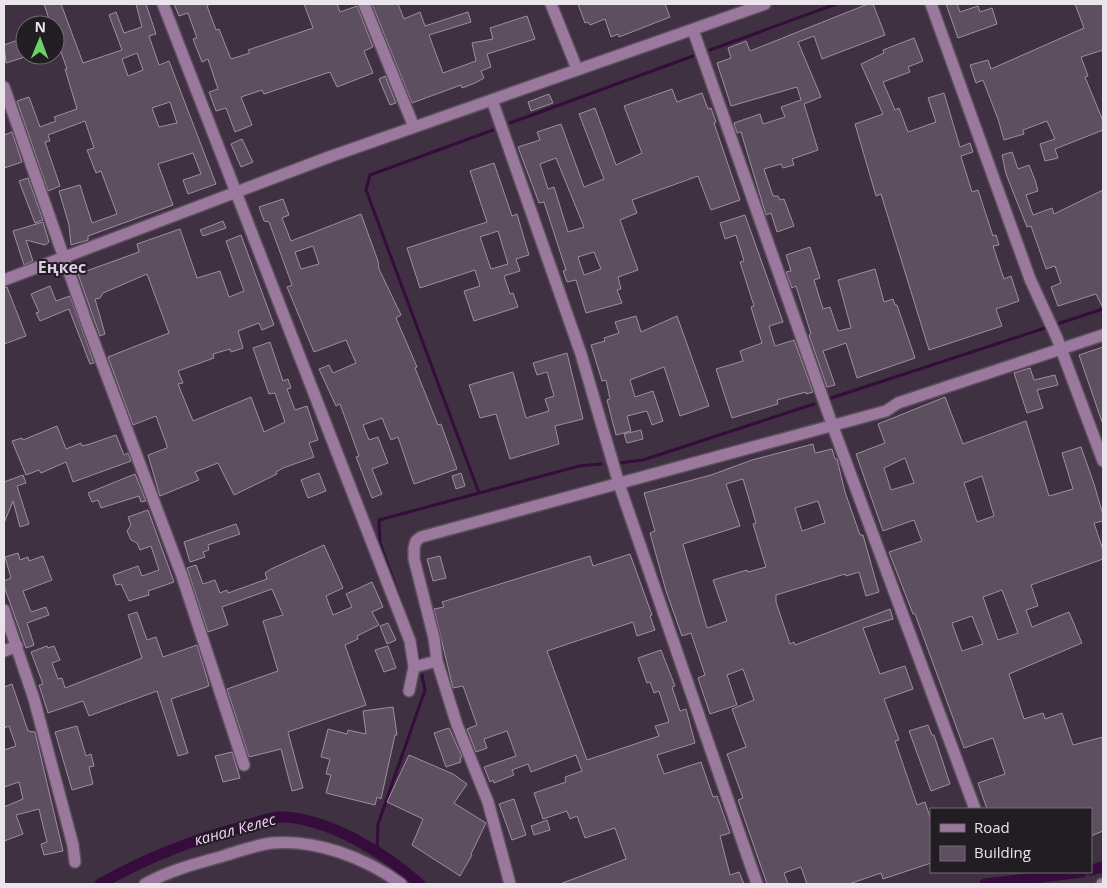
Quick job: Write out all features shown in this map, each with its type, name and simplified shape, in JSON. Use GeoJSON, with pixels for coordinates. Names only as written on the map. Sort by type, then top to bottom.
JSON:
{"type":"FeatureCollection","features":[{"type":"Feature","properties":{"kind":"street"},"geometry":{"type":"LineString","coordinates":[[163,4],[410,641],[414,667],[409,691]]}},
{"type":"Feature","properties":{"kind":"street"},"geometry":{"type":"LineString","coordinates":[[364,4],[414,127]]}},
{"type":"Feature","properties":{"kind":"street"},"geometry":{"type":"LineString","coordinates":[[551,4],[577,69]]}},
{"type":"Feature","properties":{"kind":"street"},"geometry":{"type":"LineString","coordinates":[[4,280],[236,191],[577,69],[694,30],[745,7],[765,4]]}},
{"type":"Feature","properties":{"kind":"street"},"geometry":{"type":"LineString","coordinates":[[932,4],[974,116],[1030,279],[1061,348],[1103,461]]}},
{"type":"Feature","properties":{"kind":"street"},"geometry":{"type":"LineString","coordinates":[[694,30],[833,426],[975,808]]}},
{"type":"Feature","properties":{"kind":"street"},"geometry":{"type":"LineString","coordinates":[[4,87],[185,585],[244,765]]}},
{"type":"Feature","properties":{"kind":"street"},"geometry":{"type":"LineString","coordinates":[[492,100],[581,354],[619,484],[757,884]]}},
{"type":"Feature","properties":{"kind":"street"},"geometry":{"type":"LineString","coordinates":[[510,884],[488,802],[456,725],[437,661],[434,638],[416,571],[414,548],[416,541],[421,537],[886,411],[898,403],[1103,335]]}},
{"type":"Feature","properties":{"kind":"street"},"geometry":{"type":"LineString","coordinates":[[4,610],[49,751],[73,845],[75,862]]}},
{"type":"Feature","properties":{"kind":"street"},"geometry":{"type":"LineString","coordinates":[[4,651],[17,646]]}},
{"type":"Feature","properties":{"kind":"street"},"geometry":{"type":"LineString","coordinates":[[414,667],[437,661]]}},
{"type":"Feature","properties":{"kind":"street"},"geometry":{"type":"LineString","coordinates":[[145,884],[165,873],[192,864],[270,844],[294,842],[313,845],[354,859],[401,884]]}},
{"type":"Feature","properties":{"kind":"building"},"geometry":{"type":"Polygon","coordinates":[[[44,4],[61,4],[83,63],[122,50],[109,15],[116,12],[124,33],[142,27],[136,4],[146,4],[156,34],[149,36],[159,65],[169,61],[216,184],[188,194],[183,180],[201,174],[193,153],[158,164],[173,205],[88,236],[88,240],[71,245],[69,225],[59,191],[80,185],[92,223],[117,214],[101,171],[96,173],[87,150],[94,148],[85,121],[48,135],[50,141],[45,142],[60,186],[48,191],[17,101],[29,97],[40,127],[56,121],[54,117],[77,109],[65,69],[67,69],[65,63],[65,15],[48,15],[44,4]],[[137,53],[122,59],[128,76],[143,70],[137,53]],[[170,102],[152,108],[159,127],[177,123],[170,102]]]}},
{"type":"Feature","properties":{"kind":"building"},"geometry":{"type":"Polygon","coordinates":[[[174,4],[210,4],[207,6],[216,30],[219,29],[231,59],[250,53],[248,50],[313,28],[304,4],[337,4],[340,12],[357,6],[373,47],[364,51],[373,73],[337,87],[330,72],[264,94],[262,90],[241,97],[252,125],[235,132],[226,108],[216,111],[209,92],[218,89],[208,59],[202,62],[193,39],[197,38],[188,13],[179,16],[174,4]]]}},
{"type":"Feature","properties":{"kind":"building"},"geometry":{"type":"Polygon","coordinates":[[[372,4],[398,4],[404,19],[420,12],[425,26],[468,12],[471,22],[429,35],[443,73],[476,61],[472,43],[493,39],[490,28],[527,16],[535,39],[487,54],[491,67],[481,71],[484,78],[475,83],[462,88],[461,85],[412,103],[372,4]]]}},
{"type":"Feature","properties":{"kind":"building"},"geometry":{"type":"Polygon","coordinates":[[[578,4],[665,4],[670,17],[619,37],[618,34],[611,37],[605,19],[590,25],[588,22],[585,23],[578,4]]]}},
{"type":"Feature","properties":{"kind":"building"},"geometry":{"type":"Polygon","coordinates":[[[868,4],[873,4],[885,35],[822,59],[814,36],[798,42],[821,97],[804,104],[818,150],[792,159],[794,165],[783,168],[781,164],[764,169],[773,196],[778,196],[780,200],[784,199],[794,226],[777,232],[771,213],[766,215],[741,132],[737,133],[734,123],[760,114],[763,124],[785,117],[781,107],[801,100],[797,87],[731,106],[717,63],[731,58],[728,48],[746,41],[750,51],[868,4]]]}},
{"type":"Feature","properties":{"kind":"building"},"geometry":{"type":"Polygon","coordinates":[[[946,4],[957,4],[960,12],[978,6],[980,12],[992,8],[997,24],[958,38],[946,4]]]}},
{"type":"Feature","properties":{"kind":"building"},"geometry":{"type":"Polygon","coordinates":[[[1075,4],[1103,4],[1103,50],[1081,57],[1088,76],[1085,77],[1103,121],[1103,130],[1055,149],[1058,158],[1045,161],[1040,144],[1055,139],[1047,121],[1023,130],[1024,134],[1004,140],[983,80],[976,83],[970,65],[988,60],[991,69],[1084,28],[1075,4]]]}},
{"type":"Feature","properties":{"kind":"building"},"geometry":{"type":"Polygon","coordinates":[[[914,38],[923,61],[908,67],[910,72],[883,82],[895,110],[899,108],[908,132],[936,122],[928,98],[944,93],[960,147],[970,143],[973,152],[961,156],[962,160],[972,192],[978,190],[993,236],[996,235],[999,245],[993,246],[1004,279],[1011,276],[1019,301],[996,309],[1002,326],[929,350],[881,194],[876,196],[855,124],[883,114],[861,64],[884,53],[883,50],[914,38]]]}},
{"type":"Feature","properties":{"kind":"building"},"geometry":{"type":"Polygon","coordinates":[[[15,41],[15,60],[6,63],[4,45],[15,41]]]}},
{"type":"Feature","properties":{"kind":"building"},"geometry":{"type":"Polygon","coordinates":[[[385,76],[396,103],[390,105],[379,79],[385,76]]]}},
{"type":"Feature","properties":{"kind":"building"},"geometry":{"type":"Polygon","coordinates":[[[672,89],[677,102],[702,93],[708,109],[711,108],[716,122],[714,123],[740,200],[711,210],[698,176],[632,200],[637,213],[620,220],[638,270],[618,277],[621,289],[617,290],[622,303],[586,313],[576,280],[567,282],[563,271],[566,270],[544,202],[539,203],[518,147],[540,140],[537,132],[561,124],[584,187],[604,179],[579,114],[595,108],[616,165],[642,153],[624,106],[672,89]],[[556,158],[540,164],[548,189],[554,187],[568,232],[584,227],[556,158]],[[594,252],[578,257],[584,275],[601,269],[594,252]]]}},
{"type":"Feature","properties":{"kind":"building"},"geometry":{"type":"Polygon","coordinates":[[[549,94],[553,103],[531,111],[528,102],[549,94]]]}},
{"type":"Feature","properties":{"kind":"building"},"geometry":{"type":"Polygon","coordinates":[[[12,132],[22,162],[4,168],[4,135],[12,132]]]}},
{"type":"Feature","properties":{"kind":"building"},"geometry":{"type":"Polygon","coordinates":[[[242,139],[253,162],[241,167],[231,144],[242,139]]]}},
{"type":"Feature","properties":{"kind":"building"},"geometry":{"type":"Polygon","coordinates":[[[1012,152],[1018,169],[1029,165],[1035,180],[1038,191],[1026,195],[1033,215],[1052,208],[1054,214],[1103,190],[1103,308],[1096,294],[1058,306],[1051,287],[1061,283],[1055,266],[1046,269],[1031,226],[1027,227],[1006,174],[1002,155],[1012,152]]]}},
{"type":"Feature","properties":{"kind":"building"},"geometry":{"type":"Polygon","coordinates":[[[494,163],[512,216],[517,214],[529,255],[516,259],[520,271],[504,276],[510,294],[513,293],[518,307],[474,321],[464,291],[480,286],[475,270],[420,288],[407,248],[487,222],[470,171],[494,163]],[[498,231],[480,237],[491,269],[508,264],[498,231]]]}},
{"type":"Feature","properties":{"kind":"building"},"geometry":{"type":"Polygon","coordinates":[[[28,178],[43,220],[35,223],[19,181],[28,178]]]}},
{"type":"Feature","properties":{"kind":"building"},"geometry":{"type":"Polygon","coordinates":[[[283,199],[289,215],[282,218],[291,241],[361,214],[378,261],[379,269],[401,315],[396,318],[417,367],[415,368],[438,425],[441,424],[457,469],[414,484],[398,437],[391,440],[382,418],[363,425],[369,440],[378,437],[388,463],[372,469],[382,494],[372,498],[356,457],[359,456],[340,404],[336,406],[319,369],[329,365],[333,373],[356,363],[346,340],[314,352],[287,287],[292,285],[269,222],[264,221],[259,207],[283,199]],[[313,246],[295,252],[301,269],[319,264],[313,246]]]}},
{"type":"Feature","properties":{"kind":"building"},"geometry":{"type":"Polygon","coordinates":[[[745,215],[783,322],[769,326],[775,346],[794,340],[813,392],[806,394],[806,392],[777,400],[778,404],[732,418],[716,369],[743,361],[740,351],[762,343],[751,307],[754,306],[740,262],[744,261],[736,235],[725,239],[720,223],[745,215]]]}},
{"type":"Feature","properties":{"kind":"building"},"geometry":{"type":"Polygon","coordinates":[[[223,221],[226,228],[203,236],[200,230],[223,221]]]}},
{"type":"Feature","properties":{"kind":"building"},"geometry":{"type":"Polygon","coordinates":[[[43,222],[49,242],[45,245],[26,240],[33,261],[24,265],[13,231],[43,222]]]}},
{"type":"Feature","properties":{"kind":"building"},"geometry":{"type":"Polygon","coordinates":[[[180,229],[197,278],[220,271],[229,297],[244,291],[226,241],[241,235],[274,325],[262,330],[259,323],[238,331],[243,348],[231,352],[230,349],[213,354],[214,358],[178,371],[183,383],[178,384],[193,421],[251,397],[264,432],[285,422],[275,393],[269,394],[253,348],[270,342],[283,381],[288,379],[291,388],[287,389],[295,410],[307,406],[318,440],[309,443],[314,457],[283,468],[276,472],[277,474],[234,495],[218,463],[195,472],[199,480],[160,496],[148,455],[167,448],[156,416],[133,425],[108,357],[169,333],[147,274],[103,293],[100,298],[95,299],[105,334],[100,336],[78,274],[139,252],[137,244],[180,229]]]}},
{"type":"Feature","properties":{"kind":"building"},"geometry":{"type":"Polygon","coordinates":[[[810,247],[820,278],[814,280],[823,309],[830,307],[838,331],[851,328],[838,280],[875,269],[884,302],[893,299],[895,305],[897,305],[915,358],[857,378],[846,343],[823,351],[835,385],[827,387],[809,335],[811,334],[796,286],[792,288],[786,272],[791,271],[786,255],[810,247]]]}},
{"type":"Feature","properties":{"kind":"building"},"geometry":{"type":"Polygon","coordinates":[[[50,286],[56,301],[70,296],[94,363],[90,364],[69,309],[40,321],[36,313],[39,312],[31,294],[50,286]]]}},
{"type":"Feature","properties":{"kind":"building"},"geometry":{"type":"Polygon","coordinates":[[[4,287],[7,287],[26,336],[4,344],[4,287]]]}},
{"type":"Feature","properties":{"kind":"building"},"geometry":{"type":"Polygon","coordinates":[[[636,316],[641,332],[677,316],[709,406],[680,416],[664,367],[630,380],[635,397],[653,391],[663,421],[652,425],[647,411],[627,416],[631,431],[616,435],[607,400],[610,399],[606,380],[602,381],[591,345],[605,341],[604,338],[619,333],[615,322],[636,316]]]}},
{"type":"Feature","properties":{"kind":"building"},"geometry":{"type":"Polygon","coordinates":[[[1103,347],[1103,422],[1102,422],[1079,355],[1103,347]]]}},
{"type":"Feature","properties":{"kind":"building"},"geometry":{"type":"Polygon","coordinates":[[[567,353],[583,419],[555,426],[559,444],[510,459],[496,414],[480,418],[469,385],[513,372],[526,418],[549,411],[545,399],[554,396],[547,372],[537,375],[533,363],[567,353]]]}},
{"type":"Feature","properties":{"kind":"building"},"geometry":{"type":"Polygon","coordinates":[[[1030,368],[1034,380],[1055,375],[1058,385],[1037,390],[1043,408],[1027,413],[1014,373],[1030,368]]]}},
{"type":"Feature","properties":{"kind":"building"},"geometry":{"type":"Polygon","coordinates":[[[945,397],[963,444],[1026,421],[1049,496],[1073,489],[1062,453],[1081,447],[1103,515],[1103,521],[1094,523],[1103,550],[1103,559],[1031,585],[1038,606],[1026,610],[1032,627],[1069,612],[1082,643],[1009,674],[1024,719],[1043,713],[1045,719],[1062,713],[1073,745],[1103,737],[1103,831],[1092,836],[1092,808],[987,808],[978,783],[1005,774],[993,738],[964,748],[915,614],[913,614],[889,552],[922,541],[914,520],[883,531],[856,454],[885,443],[878,424],[945,397]],[[905,458],[884,468],[891,490],[914,483],[905,458]],[[982,476],[964,483],[977,522],[994,516],[982,476]],[[1002,590],[983,597],[998,640],[1018,633],[1002,590]],[[972,616],[952,623],[962,651],[983,644],[972,616]]]}},
{"type":"Feature","properties":{"kind":"building"},"geometry":{"type":"Polygon","coordinates":[[[57,426],[66,449],[81,443],[82,446],[116,435],[124,455],[128,453],[131,461],[73,482],[66,462],[41,473],[39,470],[26,475],[12,441],[22,438],[23,440],[57,426]]]}},
{"type":"Feature","properties":{"kind":"building"},"geometry":{"type":"Polygon","coordinates":[[[641,430],[643,439],[627,443],[624,434],[641,430]]]}},
{"type":"Feature","properties":{"kind":"building"},"geometry":{"type":"Polygon","coordinates":[[[813,444],[815,453],[832,449],[835,459],[837,459],[845,492],[860,535],[863,535],[879,592],[866,596],[859,572],[846,576],[845,574],[776,595],[776,602],[790,644],[794,642],[795,645],[890,609],[893,619],[863,628],[880,674],[905,666],[913,689],[884,699],[899,740],[895,741],[917,805],[925,802],[930,817],[930,863],[883,879],[881,873],[849,884],[807,884],[801,867],[784,873],[788,884],[767,884],[738,800],[743,798],[727,754],[746,747],[732,709],[754,700],[743,669],[727,675],[737,705],[710,714],[698,678],[705,675],[691,633],[682,636],[666,591],[650,533],[655,531],[644,493],[711,475],[752,460],[813,444]],[[743,479],[726,484],[740,526],[683,544],[707,628],[727,621],[713,580],[747,570],[748,572],[766,567],[753,524],[756,523],[743,479]],[[818,501],[795,508],[802,531],[825,523],[818,501]]]}},
{"type":"Feature","properties":{"kind":"building"},"geometry":{"type":"Polygon","coordinates":[[[319,473],[326,491],[308,498],[301,480],[319,473]]]}},
{"type":"Feature","properties":{"kind":"building"},"geometry":{"type":"Polygon","coordinates":[[[461,473],[465,486],[456,489],[452,476],[461,473]]]}},
{"type":"Feature","properties":{"kind":"building"},"geometry":{"type":"Polygon","coordinates":[[[135,474],[146,501],[141,502],[139,496],[101,508],[98,500],[92,502],[88,493],[135,474]]]}},
{"type":"Feature","properties":{"kind":"building"},"geometry":{"type":"Polygon","coordinates":[[[23,475],[26,483],[17,486],[29,524],[20,527],[13,501],[4,523],[4,482],[23,475]]]}},
{"type":"Feature","properties":{"kind":"building"},"geometry":{"type":"Polygon","coordinates":[[[148,510],[174,582],[148,591],[149,595],[129,601],[121,584],[116,585],[113,575],[138,566],[142,576],[159,570],[151,546],[140,550],[137,543],[131,540],[127,531],[131,525],[128,517],[148,510]]]}},
{"type":"Feature","properties":{"kind":"building"},"geometry":{"type":"Polygon","coordinates":[[[236,524],[240,534],[208,545],[209,550],[203,552],[205,557],[190,562],[184,542],[236,524]]]}},
{"type":"Feature","properties":{"kind":"building"},"geometry":{"type":"Polygon","coordinates":[[[324,545],[343,588],[326,596],[333,615],[352,607],[346,594],[372,582],[383,607],[372,612],[379,625],[357,636],[358,639],[345,645],[366,705],[288,732],[303,788],[292,791],[281,749],[249,757],[227,689],[278,671],[263,621],[283,615],[272,589],[222,607],[228,625],[208,632],[187,568],[196,565],[203,584],[215,580],[220,593],[227,590],[228,593],[267,579],[265,573],[271,569],[324,545]]]}},
{"type":"Feature","properties":{"kind":"building"},"geometry":{"type":"Polygon","coordinates":[[[18,553],[20,560],[28,557],[29,561],[43,556],[52,580],[23,591],[31,612],[46,607],[49,615],[27,623],[34,645],[26,648],[4,586],[4,581],[11,578],[5,557],[18,553]]]}},
{"type":"Feature","properties":{"kind":"building"},"geometry":{"type":"Polygon","coordinates":[[[630,554],[652,615],[650,616],[655,630],[637,636],[633,622],[547,651],[587,760],[659,736],[655,726],[669,722],[659,691],[654,693],[650,682],[647,683],[638,658],[661,650],[675,686],[672,687],[680,711],[686,709],[695,743],[657,755],[664,774],[701,762],[713,797],[717,796],[730,833],[720,836],[730,875],[739,872],[744,884],[560,884],[626,859],[615,828],[585,838],[577,816],[570,819],[567,811],[543,819],[534,793],[566,782],[565,777],[582,771],[576,755],[531,772],[528,764],[512,770],[514,775],[494,783],[493,780],[490,782],[484,767],[516,756],[507,731],[484,739],[487,748],[476,752],[467,729],[477,725],[463,686],[453,688],[434,609],[444,607],[442,602],[590,556],[593,566],[630,554]]]}},
{"type":"Feature","properties":{"kind":"building"},"geometry":{"type":"Polygon","coordinates":[[[440,556],[446,578],[433,581],[427,559],[440,556]]]}},
{"type":"Feature","properties":{"kind":"building"},"geometry":{"type":"Polygon","coordinates":[[[137,612],[147,640],[156,637],[163,657],[197,645],[209,686],[171,699],[188,753],[178,756],[157,691],[89,716],[83,701],[48,713],[39,685],[43,684],[31,652],[47,646],[48,648],[54,646],[60,660],[52,663],[58,679],[62,678],[65,688],[142,658],[128,615],[137,612]]]}},
{"type":"Feature","properties":{"kind":"building"},"geometry":{"type":"Polygon","coordinates":[[[388,623],[396,640],[387,644],[380,626],[388,623]]]}},
{"type":"Feature","properties":{"kind":"building"},"geometry":{"type":"Polygon","coordinates":[[[388,646],[396,668],[384,672],[375,650],[388,646]]]}},
{"type":"Feature","properties":{"kind":"building"},"geometry":{"type":"Polygon","coordinates":[[[12,684],[28,731],[35,732],[63,851],[44,855],[41,844],[47,842],[39,809],[16,815],[23,834],[4,841],[4,807],[23,799],[19,782],[4,787],[4,750],[16,746],[9,726],[4,728],[4,687],[12,684]]]}},
{"type":"Feature","properties":{"kind":"building"},"geometry":{"type":"Polygon","coordinates":[[[393,707],[397,735],[395,735],[381,799],[377,797],[375,805],[326,793],[331,775],[326,774],[330,759],[321,757],[328,729],[347,734],[348,730],[366,734],[363,711],[393,707]]]}},
{"type":"Feature","properties":{"kind":"building"},"geometry":{"type":"Polygon","coordinates":[[[928,725],[932,735],[934,735],[950,784],[931,791],[909,731],[928,725]]]}},
{"type":"Feature","properties":{"kind":"building"},"geometry":{"type":"Polygon","coordinates":[[[77,726],[86,756],[91,754],[94,766],[89,767],[93,784],[72,790],[55,732],[77,726]]]}},
{"type":"Feature","properties":{"kind":"building"},"geometry":{"type":"Polygon","coordinates":[[[449,728],[462,757],[460,758],[461,762],[446,767],[434,733],[449,728]]]}},
{"type":"Feature","properties":{"kind":"building"},"geometry":{"type":"Polygon","coordinates":[[[232,752],[240,778],[223,782],[215,756],[232,752]]]}},
{"type":"Feature","properties":{"kind":"building"},"geometry":{"type":"Polygon","coordinates":[[[409,755],[453,774],[467,784],[454,803],[486,823],[472,855],[460,876],[412,845],[423,819],[387,802],[409,755]]]}},
{"type":"Feature","properties":{"kind":"building"},"geometry":{"type":"Polygon","coordinates":[[[514,799],[526,835],[512,840],[499,804],[514,799]]]}},
{"type":"Feature","properties":{"kind":"building"},"geometry":{"type":"Polygon","coordinates":[[[547,820],[550,830],[534,835],[531,826],[547,820]]]}},
{"type":"Feature","properties":{"kind":"waterway"},"geometry":{"type":"LineString","coordinates":[[710,50],[836,4]]}},
{"type":"Feature","properties":{"kind":"waterway"},"geometry":{"type":"LineString","coordinates":[[510,123],[693,56]]}},
{"type":"Feature","properties":{"kind":"waterway"},"geometry":{"type":"LineString","coordinates":[[479,493],[366,190],[370,175],[493,130]]}},
{"type":"Feature","properties":{"kind":"waterway"},"geometry":{"type":"LineString","coordinates":[[1054,325],[1103,309]]}},
{"type":"Feature","properties":{"kind":"waterway"},"geometry":{"type":"LineString","coordinates":[[831,398],[1048,327]]}},
{"type":"Feature","properties":{"kind":"waterway"},"geometry":{"type":"LineString","coordinates":[[619,463],[643,460],[814,404]]}},
{"type":"Feature","properties":{"kind":"waterway"},"geometry":{"type":"LineString","coordinates":[[402,605],[380,543],[379,520],[579,466],[601,464]]}},
{"type":"Feature","properties":{"kind":"waterway"},"geometry":{"type":"LineString","coordinates":[[416,644],[419,658]]}},
{"type":"Feature","properties":{"kind":"waterway"},"geometry":{"type":"LineString","coordinates":[[377,849],[378,824],[425,690],[422,675]]}},
{"type":"Feature","properties":{"kind":"waterway","name":"канал Келес"},"geometry":{"type":"LineString","coordinates":[[100,884],[135,866],[189,843],[265,819],[278,817],[296,818],[335,830],[373,849],[420,884]]}},
{"type":"Feature","properties":{"kind":"waterway","name":"канал Келес"},"geometry":{"type":"LineString","coordinates":[[1092,870],[1103,867]]}},
{"type":"Feature","properties":{"kind":"waterway","name":"канал Келес"},"geometry":{"type":"LineString","coordinates":[[985,884],[1074,873]]}},
{"type":"Feature","properties":{"kind":"district","name":"Еңкес"},"geometry":{"type":"Point","coordinates":[62,267]}}]}
